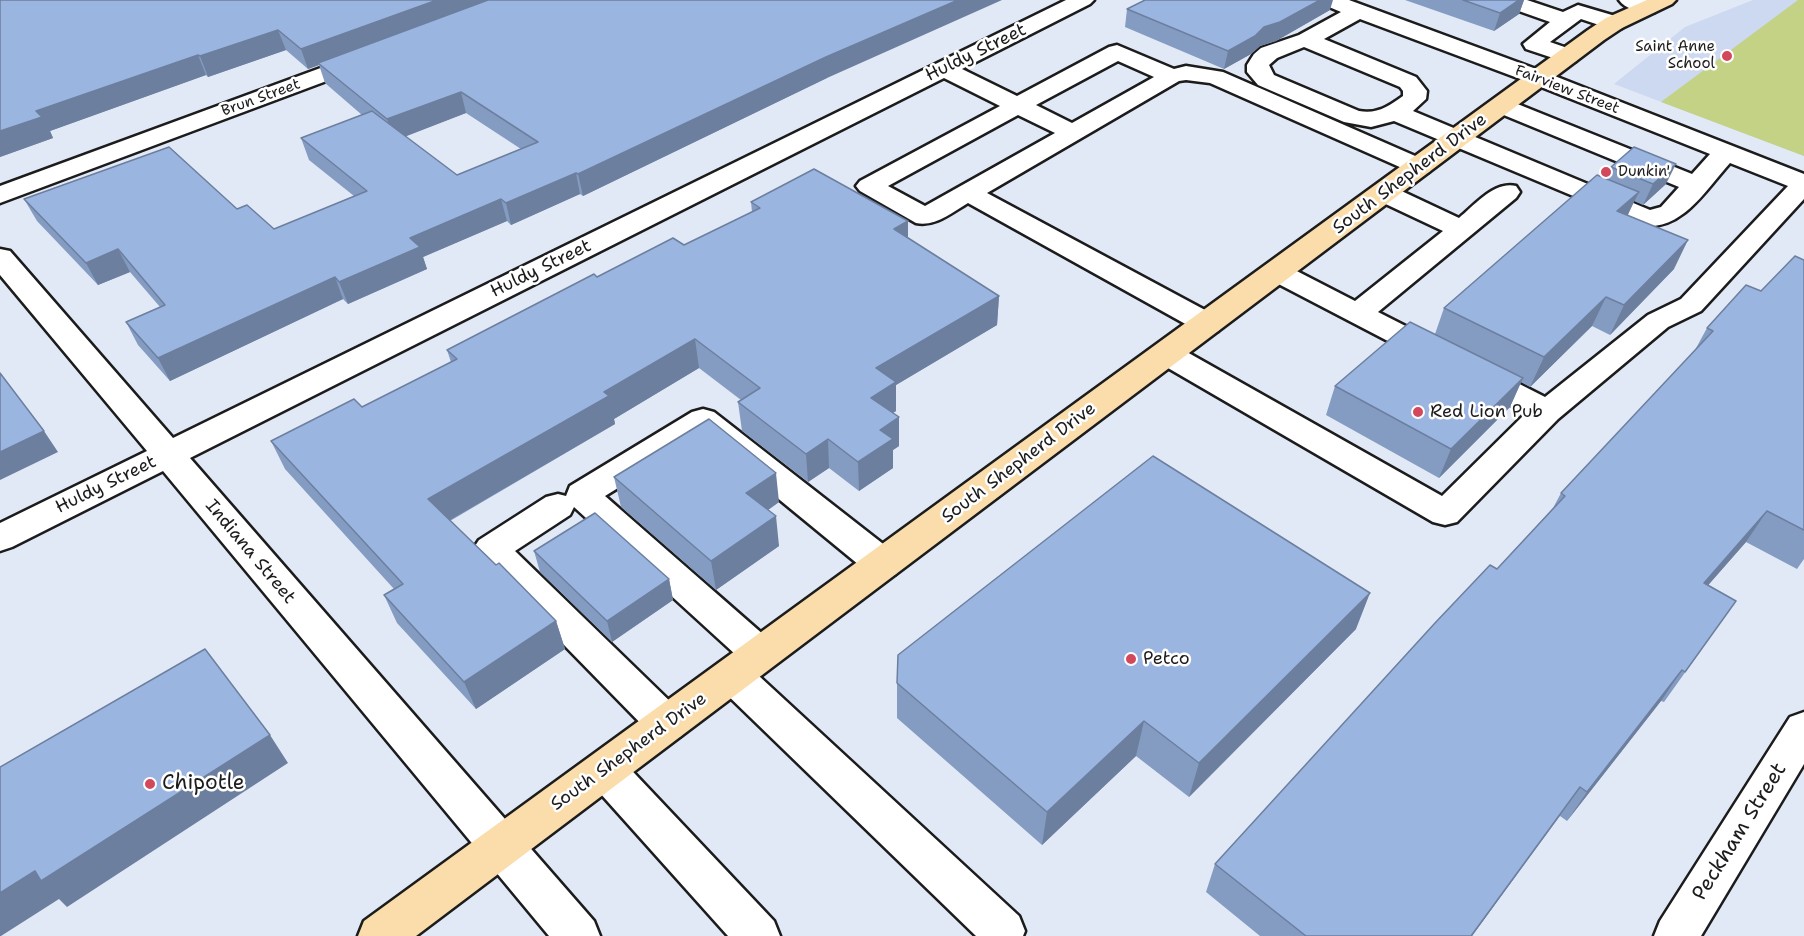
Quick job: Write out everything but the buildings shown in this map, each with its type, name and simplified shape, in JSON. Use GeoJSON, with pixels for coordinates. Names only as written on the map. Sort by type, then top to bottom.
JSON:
{"type":"FeatureCollection","features":[{"type":"Feature","properties":{"kind":"main road","name":"South Shepherd Drive"},"geometry":{"type":"LineString","coordinates":[[380,936],[1539,78],[1614,23],[1647,2]]}},
{"type":"Feature","properties":{"kind":"street","name":"Huldy Street"},"geometry":{"type":"LineString","coordinates":[[0,538],[1083,0]]}},
{"type":"Feature","properties":{"kind":"street","name":"Fairview Street"},"geometry":{"type":"LineString","coordinates":[[1329,0],[1539,78],[1804,184]]}},
{"type":"Feature","properties":{"kind":"street"},"geometry":{"type":"LineString","coordinates":[[1506,0],[1565,20]]}},
{"type":"Feature","properties":{"kind":"street"},"geometry":{"type":"LineString","coordinates":[[1306,40],[1408,82],[1415,91],[1414,99],[1396,113],[1371,120],[1353,117],[1266,80],[1257,73],[1256,67],[1259,61],[1286,43],[1306,40],[1367,14],[1399,4]]}},
{"type":"Feature","properties":{"kind":"street"},"geometry":{"type":"LineString","coordinates":[[1569,56],[1534,44],[1578,11],[1614,23]]}},
{"type":"Feature","properties":{"kind":"street","name":"Brun Street"},"geometry":{"type":"LineString","coordinates":[[0,195],[389,50]]}},
{"type":"Feature","properties":{"kind":"street"},"geometry":{"type":"LineString","coordinates":[[1172,76],[1117,52],[869,186],[925,217],[1172,76],[1186,73],[1215,77],[1420,167]]}},
{"type":"Feature","properties":{"kind":"street"},"geometry":{"type":"LineString","coordinates":[[943,69],[1074,133]]}},
{"type":"Feature","properties":{"kind":"street"},"geometry":{"type":"LineString","coordinates":[[1502,106],[1696,185]]}},
{"type":"Feature","properties":{"kind":"street"},"geometry":{"type":"LineString","coordinates":[[1396,113],[1645,218],[1657,219],[1670,213],[1726,152]]}},
{"type":"Feature","properties":{"kind":"street"},"geometry":{"type":"LineString","coordinates":[[1167,354],[1445,513],[1547,411],[1658,321],[1691,305],[1804,184]]}},
{"type":"Feature","properties":{"kind":"street"},"geometry":{"type":"LineString","coordinates":[[1357,314],[1507,192]]}},
{"type":"Feature","properties":{"kind":"street"},"geometry":{"type":"LineString","coordinates":[[968,193],[1208,324]]}},
{"type":"Feature","properties":{"kind":"street"},"geometry":{"type":"LineString","coordinates":[[1384,194],[1461,229]]}},
{"type":"Feature","properties":{"kind":"street","name":"Indiana Street"},"geometry":{"type":"LineString","coordinates":[[0,257],[578,936]]}},
{"type":"Feature","properties":{"kind":"street"},"geometry":{"type":"LineString","coordinates":[[1277,272],[1547,411]]}},
{"type":"Feature","properties":{"kind":"street"},"geometry":{"type":"LineString","coordinates":[[883,564],[703,420],[582,495],[1003,931],[998,936]]}},
{"type":"Feature","properties":{"kind":"street"},"geometry":{"type":"LineString","coordinates":[[558,506],[490,549],[667,724]]}},
{"type":"Feature","properties":{"kind":"street","name":"Peckham Street"},"geometry":{"type":"LineString","coordinates":[[1677,936],[1804,729]]}},
{"type":"Feature","properties":{"kind":"street"},"geometry":{"type":"LineString","coordinates":[[605,770],[758,936]]}},
{"type":"Feature","properties":{"kind":"shaded area","name":"Saint Anne School"},"geometry":{"type":"Polygon","coordinates":[[[1753,0],[1804,0],[1804,156],[1614,84],[1685,27],[1753,0]]]}},
{"type":"Feature","properties":{"kind":"green space","name":"Saint Anne School"},"geometry":{"type":"Polygon","coordinates":[[[1798,0],[1804,0],[1804,156],[1661,102],[1798,0]]]}},
{"type":"Feature","properties":{"kind":"place","name":"Saint Anne School"},"geometry":{"type":"Point","coordinates":[1727,56]}},
{"type":"Feature","properties":{"kind":"place","name":"Dunkin'"},"geometry":{"type":"Point","coordinates":[1606,172]}},
{"type":"Feature","properties":{"kind":"place","name":"Red Lion Pub"},"geometry":{"type":"Point","coordinates":[1418,412]}},
{"type":"Feature","properties":{"kind":"place","name":"Petco"},"geometry":{"type":"Point","coordinates":[1131,659]}},
{"type":"Feature","properties":{"kind":"place","name":"Chipotle"},"geometry":{"type":"Point","coordinates":[150,784]}}]}
